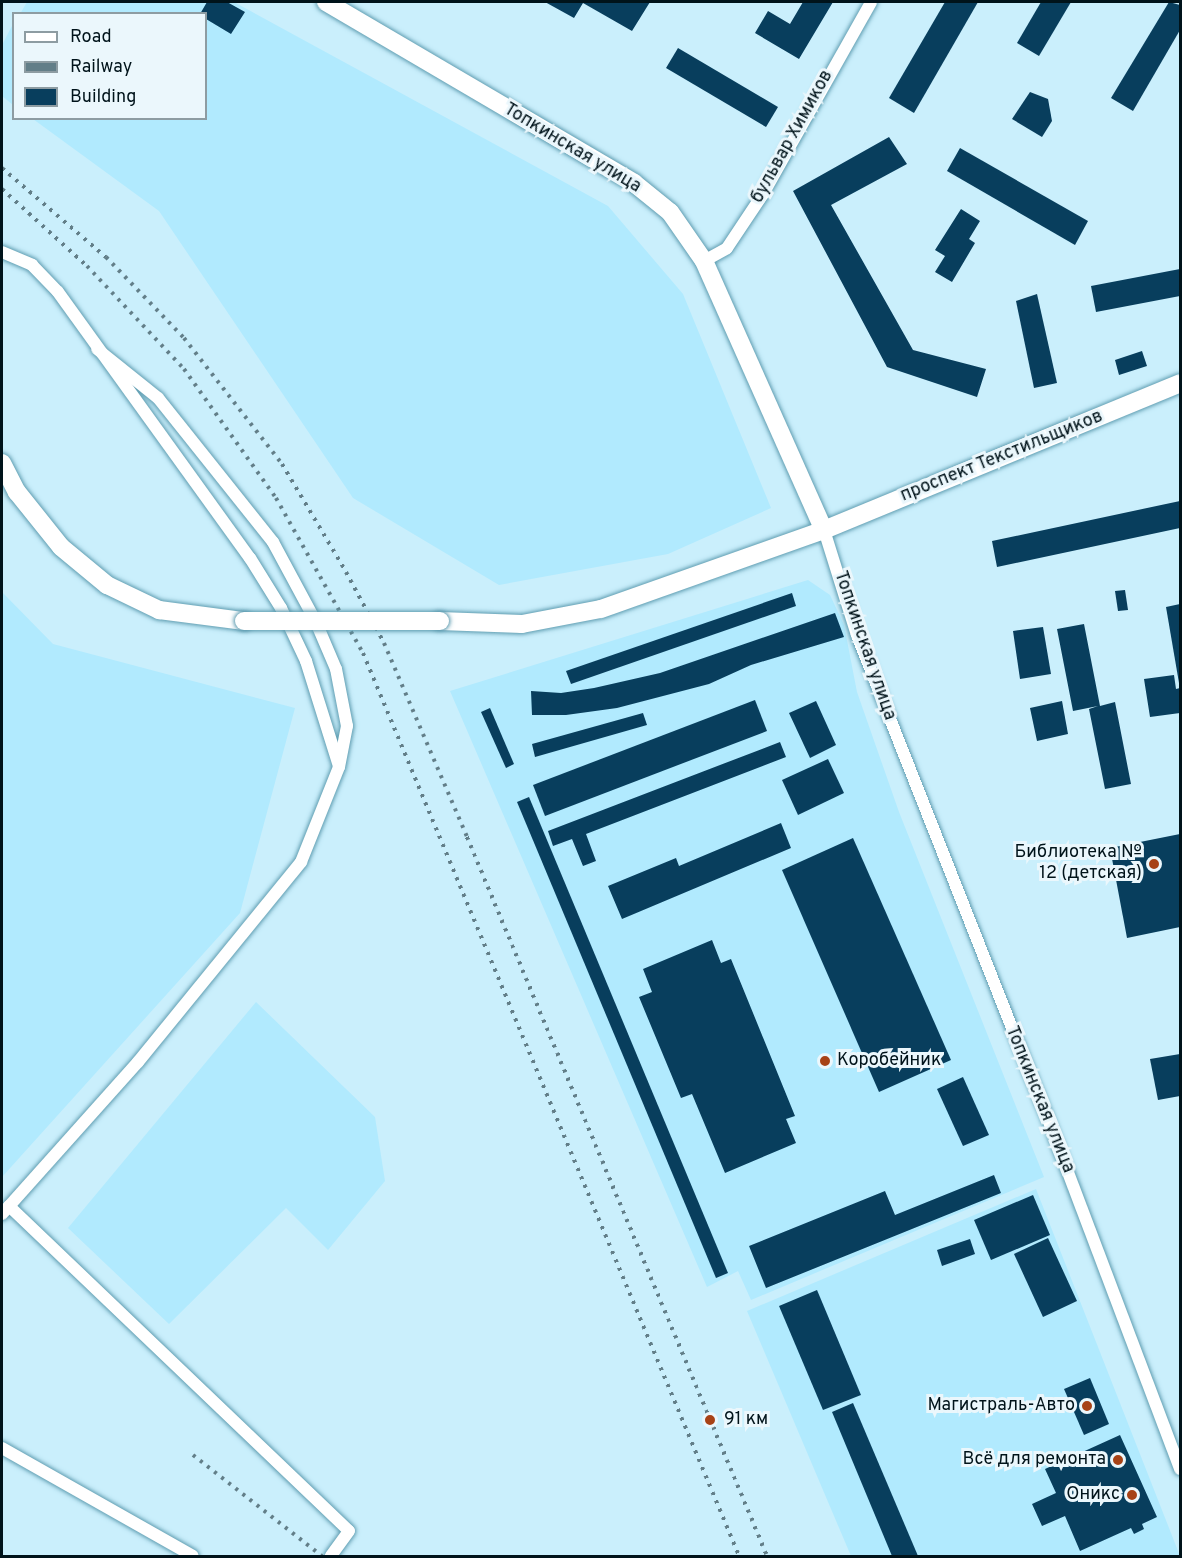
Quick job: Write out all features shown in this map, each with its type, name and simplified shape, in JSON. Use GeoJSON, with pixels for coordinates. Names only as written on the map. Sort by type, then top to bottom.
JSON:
{"type":"FeatureCollection","features":[{"type":"Feature","properties":{"kind":"street","name":"Топкинская улица"},"geometry":{"type":"LineString","coordinates":[[326,2],[634,183],[670,212],[704,261],[824,530],[857,635],[1050,1122],[1180,1469]]}},
{"type":"Feature","properties":{"kind":"street","name":"бульвар Химиков"},"geometry":{"type":"LineString","coordinates":[[704,261],[726,248],[763,194],[871,2]]}},
{"type":"Feature","properties":{"kind":"street"},"geometry":{"type":"LineString","coordinates":[[2,252],[32,265],[58,292],[281,608],[306,661],[339,767]]}},
{"type":"Feature","properties":{"kind":"street"},"geometry":{"type":"LineString","coordinates":[[97,349],[158,398],[273,542],[316,622],[336,669],[347,726],[339,767],[301,862],[138,1062],[5,1210],[349,1531],[331,1557]]}},
{"type":"Feature","properties":{"kind":"street","name":"проспект Текстильщиков"},"geometry":{"type":"LineString","coordinates":[[2,463],[17,492],[61,547],[107,585],[159,610],[244,621],[440,621],[522,624],[601,609],[824,530],[1180,383]]}},
{"type":"Feature","properties":{"kind":"street"},"geometry":{"type":"LineString","coordinates":[[2,1448],[193,1557]]}},
{"type":"Feature","properties":{"kind":"shaded area"},"geometry":{"type":"Polygon","coordinates":[[[27,2],[234,2],[608,206],[683,294],[771,508],[668,554],[499,585],[353,498],[159,211],[34,120],[207,120],[207,12],[21,12],[27,2]]]}},
{"type":"Feature","properties":{"kind":"shaded area"},"geometry":{"type":"Polygon","coordinates":[[[12,26],[12,104],[2,96],[2,45],[12,26]]]}},
{"type":"Feature","properties":{"kind":"shaded area"},"geometry":{"type":"Polygon","coordinates":[[[808,580],[830,595],[844,625],[857,692],[899,812],[1044,1177],[751,1300],[738,1271],[707,1287],[450,691],[808,580]]]}},
{"type":"Feature","properties":{"kind":"shaded area"},"geometry":{"type":"Polygon","coordinates":[[[2,592],[53,644],[295,708],[240,913],[2,1177],[2,592]]]}},
{"type":"Feature","properties":{"kind":"shaded area"},"geometry":{"type":"Polygon","coordinates":[[[256,1002],[375,1117],[385,1181],[328,1250],[286,1208],[169,1324],[68,1228],[256,1002]]]}},
{"type":"Feature","properties":{"kind":"shaded area"},"geometry":{"type":"Polygon","coordinates":[[[1036,1189],[1180,1556],[851,1556],[747,1311],[1036,1189]]]}},
{"type":"Feature","properties":{"kind":"building"},"geometry":{"type":"Polygon","coordinates":[[[207,2],[227,2],[245,12],[231,34],[207,20],[207,12],[201,12],[207,2]]]}},
{"type":"Feature","properties":{"kind":"building"},"geometry":{"type":"Polygon","coordinates":[[[545,2],[650,2],[632,31],[583,3],[574,18],[545,2]]]}},
{"type":"Feature","properties":{"kind":"building"},"geometry":{"type":"Polygon","coordinates":[[[803,2],[833,2],[799,59],[755,33],[768,11],[790,24],[803,2]]]}},
{"type":"Feature","properties":{"kind":"building"},"geometry":{"type":"Polygon","coordinates":[[[945,2],[978,2],[914,113],[889,98],[945,2]]]}},
{"type":"Feature","properties":{"kind":"building"},"geometry":{"type":"Polygon","coordinates":[[[1041,2],[1071,2],[1039,56],[1017,43],[1041,2]]]}},
{"type":"Feature","properties":{"kind":"building"},"geometry":{"type":"Polygon","coordinates":[[[1169,2],[1180,5],[1180,30],[1133,111],[1111,98],[1169,2]]]}},
{"type":"Feature","properties":{"kind":"building"},"geometry":{"type":"Polygon","coordinates":[[[678,48],[778,107],[766,127],[666,68],[678,48]]]}},
{"type":"Feature","properties":{"kind":"building"},"geometry":{"type":"Polygon","coordinates":[[[1030,92],[1048,99],[1052,121],[1042,137],[1012,119],[1030,92]]]}},
{"type":"Feature","properties":{"kind":"building"},"geometry":{"type":"Polygon","coordinates":[[[889,137],[907,164],[831,205],[913,350],[986,369],[977,397],[887,367],[793,191],[889,137]]]}},
{"type":"Feature","properties":{"kind":"building"},"geometry":{"type":"Polygon","coordinates":[[[960,148],[1088,221],[1075,245],[947,171],[960,148]]]}},
{"type":"Feature","properties":{"kind":"building"},"geometry":{"type":"Polygon","coordinates":[[[961,209],[980,221],[969,239],[975,243],[952,282],[935,272],[945,256],[935,250],[961,209]]]}},
{"type":"Feature","properties":{"kind":"building"},"geometry":{"type":"Polygon","coordinates":[[[1180,269],[1180,296],[1096,312],[1091,286],[1180,269]]]}},
{"type":"Feature","properties":{"kind":"building"},"geometry":{"type":"Polygon","coordinates":[[[1037,294],[1057,383],[1034,388],[1016,301],[1037,294]]]}},
{"type":"Feature","properties":{"kind":"building"},"geometry":{"type":"Polygon","coordinates":[[[1142,351],[1147,366],[1119,375],[1115,360],[1142,351]]]}},
{"type":"Feature","properties":{"kind":"building"},"geometry":{"type":"Polygon","coordinates":[[[1180,501],[1180,528],[997,567],[992,541],[1180,501]]]}},
{"type":"Feature","properties":{"kind":"building"},"geometry":{"type":"Polygon","coordinates":[[[1125,590],[1128,610],[1118,611],[1115,591],[1125,590]]]}},
{"type":"Feature","properties":{"kind":"building"},"geometry":{"type":"Polygon","coordinates":[[[792,593],[796,606],[571,684],[566,671],[792,593]]]}},
{"type":"Feature","properties":{"kind":"building"},"geometry":{"type":"Polygon","coordinates":[[[1180,604],[1180,683],[1179,683],[1166,607],[1180,604]]]}},
{"type":"Feature","properties":{"kind":"building"},"geometry":{"type":"Polygon","coordinates":[[[835,613],[844,637],[751,665],[709,684],[617,708],[566,715],[532,715],[531,691],[561,693],[660,673],[835,613]]]}},
{"type":"Feature","properties":{"kind":"building"},"geometry":{"type":"Polygon","coordinates":[[[1084,624],[1100,706],[1115,702],[1131,784],[1105,789],[1089,709],[1098,706],[1073,711],[1057,629],[1084,624]]]}},
{"type":"Feature","properties":{"kind":"building"},"geometry":{"type":"Polygon","coordinates":[[[1043,627],[1051,674],[1020,679],[1013,631],[1043,627]]]}},
{"type":"Feature","properties":{"kind":"building"},"geometry":{"type":"Polygon","coordinates":[[[1174,675],[1176,689],[1180,688],[1180,713],[1150,717],[1144,679],[1174,675]]]}},
{"type":"Feature","properties":{"kind":"building"},"geometry":{"type":"Polygon","coordinates":[[[755,700],[767,731],[545,816],[533,785],[755,700]]]}},
{"type":"Feature","properties":{"kind":"building"},"geometry":{"type":"Polygon","coordinates":[[[816,701],[836,745],[810,758],[789,713],[816,701]]]}},
{"type":"Feature","properties":{"kind":"building"},"geometry":{"type":"Polygon","coordinates":[[[1062,701],[1068,734],[1037,741],[1030,708],[1062,701]]]}},
{"type":"Feature","properties":{"kind":"building"},"geometry":{"type":"Polygon","coordinates":[[[490,708],[514,764],[506,768],[481,712],[490,708]]]}},
{"type":"Feature","properties":{"kind":"building"},"geometry":{"type":"Polygon","coordinates":[[[643,713],[647,725],[535,757],[532,744],[643,713]]]}},
{"type":"Feature","properties":{"kind":"building"},"geometry":{"type":"Polygon","coordinates":[[[780,742],[786,757],[586,834],[596,861],[583,866],[572,839],[553,846],[548,831],[780,742]]]}},
{"type":"Feature","properties":{"kind":"building"},"geometry":{"type":"Polygon","coordinates":[[[828,759],[844,793],[798,815],[782,780],[828,759]]]}},
{"type":"Feature","properties":{"kind":"building"},"geometry":{"type":"Polygon","coordinates":[[[529,797],[728,1273],[716,1278],[517,802],[529,797]]]}},
{"type":"Feature","properties":{"kind":"building"},"geometry":{"type":"Polygon","coordinates":[[[781,823],[791,848],[622,919],[608,886],[676,858],[679,866],[781,823]]]}},
{"type":"Feature","properties":{"kind":"building"},"geometry":{"type":"Polygon","coordinates":[[[1180,834],[1180,927],[1127,938],[1110,848],[1180,834]]]}},
{"type":"Feature","properties":{"kind":"building"},"geometry":{"type":"Polygon","coordinates":[[[853,838],[951,1060],[879,1092],[782,870],[853,838]]]}},
{"type":"Feature","properties":{"kind":"building"},"geometry":{"type":"Polygon","coordinates":[[[712,940],[721,963],[731,959],[795,1116],[786,1119],[796,1143],[725,1173],[692,1094],[681,1098],[639,997],[652,992],[643,969],[712,940]]]}},
{"type":"Feature","properties":{"kind":"building"},"geometry":{"type":"Polygon","coordinates":[[[1180,1054],[1180,1096],[1158,1100],[1150,1059],[1180,1054]]]}},
{"type":"Feature","properties":{"kind":"building"},"geometry":{"type":"Polygon","coordinates":[[[963,1077],[989,1135],[963,1146],[937,1089],[963,1077]]]}},
{"type":"Feature","properties":{"kind":"building"},"geometry":{"type":"Polygon","coordinates":[[[994,1175],[1001,1193],[766,1288],[749,1246],[885,1191],[895,1215],[994,1175]]]}},
{"type":"Feature","properties":{"kind":"building"},"geometry":{"type":"Polygon","coordinates":[[[1033,1195],[1050,1235],[991,1260],[974,1220],[1033,1195]]]}},
{"type":"Feature","properties":{"kind":"building"},"geometry":{"type":"Polygon","coordinates":[[[1048,1238],[1077,1301],[1043,1317],[1014,1254],[1048,1238]]]}},
{"type":"Feature","properties":{"kind":"building"},"geometry":{"type":"Polygon","coordinates":[[[970,1239],[975,1254],[942,1266],[937,1250],[970,1239]]]}},
{"type":"Feature","properties":{"kind":"building"},"geometry":{"type":"Polygon","coordinates":[[[817,1290],[861,1395],[823,1410],[779,1306],[817,1290]]]}},
{"type":"Feature","properties":{"kind":"building","name":"Магистраль-Авто"},"geometry":{"type":"Polygon","coordinates":[[[1090,1378],[1109,1424],[1084,1435],[1064,1389],[1090,1378]]]}},
{"type":"Feature","properties":{"kind":"building"},"geometry":{"type":"Polygon","coordinates":[[[853,1403],[918,1556],[892,1556],[832,1412],[853,1403]]]}},
{"type":"Feature","properties":{"kind":"building"},"geometry":{"type":"Polygon","coordinates":[[[1120,1435],[1157,1517],[1142,1524],[1144,1529],[1134,1534],[1131,1528],[1080,1551],[1065,1516],[1042,1526],[1032,1504],[1056,1493],[1045,1469],[1120,1435]]]}},
{"type":"Feature","properties":{"kind":"railway"},"geometry":{"type":"LineString","coordinates":[[2,168],[106,257],[184,338],[282,464],[346,572],[384,643],[767,1556]]}},
{"type":"Feature","properties":{"kind":"railway"},"geometry":{"type":"LineString","coordinates":[[2,189],[87,266],[184,369],[276,498],[363,653],[739,1556]]}},
{"type":"Feature","properties":{"kind":"railway"},"geometry":{"type":"LineString","coordinates":[[193,1455],[322,1556]]}},
{"type":"Feature","properties":{"kind":"place","name":"Библиотека № 12 (детская)"},"geometry":{"type":"Point","coordinates":[1154,864]}},
{"type":"Feature","properties":{"kind":"place","name":"Коробейник"},"geometry":{"type":"Point","coordinates":[825,1061]}},
{"type":"Feature","properties":{"kind":"place","name":"Магистраль-Авто"},"geometry":{"type":"Point","coordinates":[1087,1406]}},
{"type":"Feature","properties":{"kind":"place","name":"91 км"},"geometry":{"type":"Point","coordinates":[710,1420]}},
{"type":"Feature","properties":{"kind":"place","name":"Всё для ремонта"},"geometry":{"type":"Point","coordinates":[1118,1460]}},
{"type":"Feature","properties":{"kind":"place","name":"Оникс"},"geometry":{"type":"Point","coordinates":[1132,1495]}}]}
